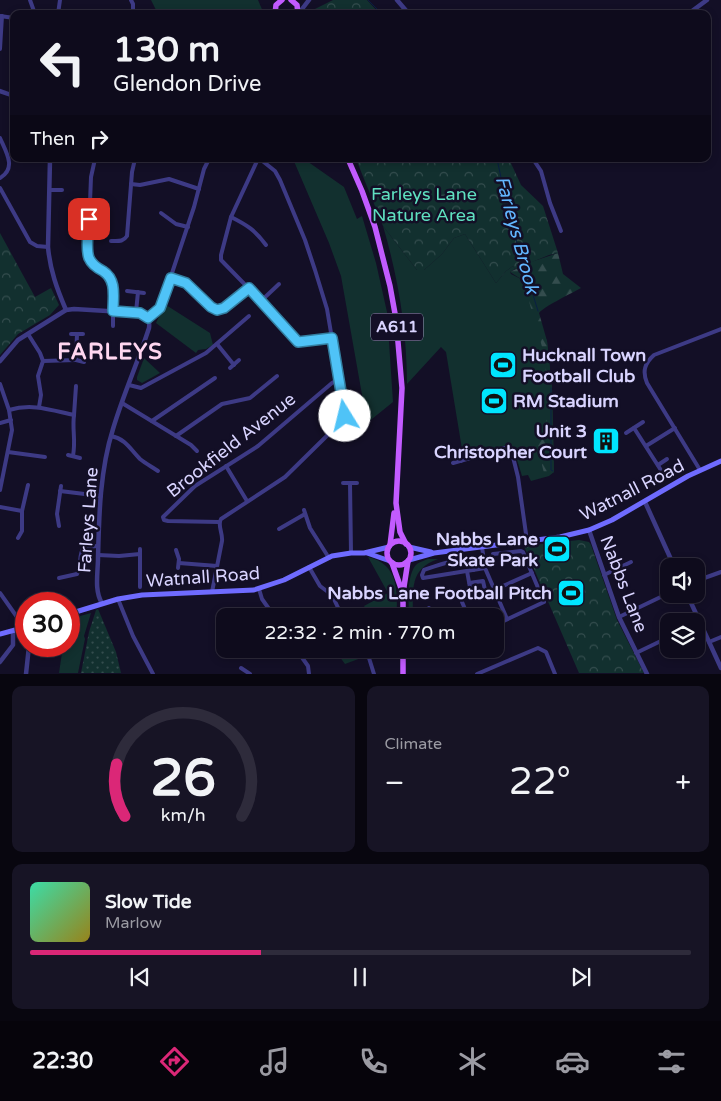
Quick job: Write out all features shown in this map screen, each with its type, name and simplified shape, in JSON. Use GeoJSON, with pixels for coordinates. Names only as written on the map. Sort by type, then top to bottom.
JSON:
{"type":"FeatureCollection","features":[{"type":"Feature","properties":{"kind":"main road"},"geometry":{"type":"LineString","coordinates":[[291,0],[297,5],[298,10]]}},
{"type":"Feature","properties":{"kind":"main road","name":"A611"},"geometry":{"type":"LineString","coordinates":[[349,162],[378,236],[396,318],[402,388],[396,503],[390,546]]}},
{"type":"Feature","properties":{"kind":"main road","name":"Watnall Road"},"geometry":{"type":"LineString","coordinates":[[408,560],[434,553],[560,537],[589,530],[612,520],[700,470],[721,461]]}},
{"type":"Feature","properties":{"kind":"main road","name":"A611"},"geometry":{"type":"LineString","coordinates":[[396,503],[400,532],[408,546]]}},
{"type":"Feature","properties":{"kind":"main road"},"geometry":{"type":"LineString","coordinates":[[403,593],[387,554],[390,546],[397,542],[408,546],[411,554],[408,560],[403,593],[403,608]]}},
{"type":"Feature","properties":{"kind":"main road","name":"Watnall Road"},"geometry":{"type":"LineString","coordinates":[[80,611],[118,599],[142,595],[259,589],[284,580],[329,558],[351,553],[364,553],[390,546]]}},
{"type":"Feature","properties":{"kind":"main road","name":"Watnall Road"},"geometry":{"type":"LineString","coordinates":[[408,546],[434,553]]}},
{"type":"Feature","properties":{"kind":"main road","name":"Watnall Road"},"geometry":{"type":"LineString","coordinates":[[364,553],[391,562]]}},
{"type":"Feature","properties":{"kind":"main road"},"geometry":{"type":"LineString","coordinates":[[391,562],[400,565],[408,560]]}},
{"type":"Feature","properties":{"kind":"main road"},"geometry":{"type":"LineString","coordinates":[[0,634],[13,631]]}},
{"type":"Feature","properties":{"kind":"main road"},"geometry":{"type":"LineString","coordinates":[[403,658],[403,674]]}},
{"type":"Feature","properties":{"kind":"street"},"geometry":{"type":"LineString","coordinates":[[302,10],[310,0]]}},
{"type":"Feature","properties":{"kind":"street"},"geometry":{"type":"LineString","coordinates":[[397,0],[406,10]]}},
{"type":"Feature","properties":{"kind":"street"},"geometry":{"type":"LineString","coordinates":[[693,10],[707,0]]}},
{"type":"Feature","properties":{"kind":"street"},"geometry":{"type":"LineString","coordinates":[[0,49],[1,16]]}},
{"type":"Feature","properties":{"kind":"street"},"geometry":{"type":"LineString","coordinates":[[0,138],[10,162],[7,172],[0,178]]}},
{"type":"Feature","properties":{"kind":"street"},"geometry":{"type":"LineString","coordinates":[[50,162],[48,247],[51,272],[66,310]]}},
{"type":"Feature","properties":{"kind":"street"},"geometry":{"type":"LineString","coordinates":[[94,162],[91,177],[88,253],[92,264],[106,272],[112,280],[112,326]]}},
{"type":"Feature","properties":{"kind":"street"},"geometry":{"type":"LineString","coordinates":[[112,241],[124,240],[127,236],[135,162]]}},
{"type":"Feature","properties":{"kind":"street"},"geometry":{"type":"LineString","coordinates":[[0,361],[18,340],[66,310],[74,308],[136,312],[144,314],[148,318],[160,308],[208,162]]}},
{"type":"Feature","properties":{"kind":"street"},"geometry":{"type":"LineString","coordinates":[[258,162],[230,218],[221,260],[298,342],[332,338]]}},
{"type":"Feature","properties":{"kind":"street"},"geometry":{"type":"LineString","coordinates":[[212,592],[222,536],[219,522],[222,518],[285,477],[344,420],[345,413],[326,309],[305,240],[280,180],[275,171],[263,162]]}},
{"type":"Feature","properties":{"kind":"street"},"geometry":{"type":"LineString","coordinates":[[535,162],[540,171],[561,231]]}},
{"type":"Feature","properties":{"kind":"street"},"geometry":{"type":"LineString","coordinates":[[131,184],[140,185],[169,178],[199,188]]}},
{"type":"Feature","properties":{"kind":"street"},"geometry":{"type":"LineString","coordinates":[[0,188],[30,242],[35,245],[48,247]]}},
{"type":"Feature","properties":{"kind":"street"},"geometry":{"type":"LineString","coordinates":[[50,190],[62,190]]}},
{"type":"Feature","properties":{"kind":"street"},"geometry":{"type":"LineString","coordinates":[[161,213],[176,224],[188,227]]}},
{"type":"Feature","properties":{"kind":"street"},"geometry":{"type":"LineString","coordinates":[[230,218],[246,224],[255,231],[266,245]]}},
{"type":"Feature","properties":{"kind":"street"},"geometry":{"type":"LineString","coordinates":[[171,278],[186,283],[211,307],[217,310],[224,308],[249,288]]}},
{"type":"Feature","properties":{"kind":"street"},"geometry":{"type":"LineString","coordinates":[[261,301],[279,284]]}},
{"type":"Feature","properties":{"kind":"street"},"geometry":{"type":"LineString","coordinates":[[127,291],[144,293]]}},
{"type":"Feature","properties":{"kind":"street"},"geometry":{"type":"LineString","coordinates":[[136,312],[138,292]]}},
{"type":"Feature","properties":{"kind":"street"},"geometry":{"type":"LineString","coordinates":[[129,385],[141,388],[206,353],[249,316]]}},
{"type":"Feature","properties":{"kind":"street","name":"Farleys Lane"},"geometry":{"type":"LineString","coordinates":[[102,604],[98,592],[101,496],[111,436],[150,328],[148,318]]}},
{"type":"Feature","properties":{"kind":"street"},"geometry":{"type":"LineString","coordinates":[[700,470],[647,383],[644,374],[645,366],[654,355],[721,329]]}},
{"type":"Feature","properties":{"kind":"street"},"geometry":{"type":"LineString","coordinates":[[28,334],[40,353],[43,362],[38,376],[42,395],[39,407]]}},
{"type":"Feature","properties":{"kind":"street"},"geometry":{"type":"LineString","coordinates":[[71,334],[83,334]]}},
{"type":"Feature","properties":{"kind":"street"},"geometry":{"type":"LineString","coordinates":[[76,360],[77,334]]}},
{"type":"Feature","properties":{"kind":"street"},"geometry":{"type":"LineString","coordinates":[[217,344],[234,364]]}},
{"type":"Feature","properties":{"kind":"street"},"geometry":{"type":"LineString","coordinates":[[43,362],[76,360],[84,362]]}},
{"type":"Feature","properties":{"kind":"street"},"geometry":{"type":"LineString","coordinates":[[230,368],[239,360]]}},
{"type":"Feature","properties":{"kind":"street"},"geometry":{"type":"LineString","coordinates":[[176,436],[222,404],[228,401],[250,398],[277,376]]}},
{"type":"Feature","properties":{"kind":"street"},"geometry":{"type":"LineString","coordinates":[[152,420],[215,378]]}},
{"type":"Feature","properties":{"kind":"street","name":"Brookfield Avenue"},"geometry":{"type":"LineString","coordinates":[[219,522],[168,522],[163,517],[195,486],[258,446],[339,379]]}},
{"type":"Feature","properties":{"kind":"street"},"geometry":{"type":"LineString","coordinates":[[0,384],[9,410],[12,430],[0,490]]}},
{"type":"Feature","properties":{"kind":"street"},"geometry":{"type":"LineString","coordinates":[[76,386],[72,425],[76,443],[70,455],[80,458]]}},
{"type":"Feature","properties":{"kind":"street"},"geometry":{"type":"LineString","coordinates":[[76,396],[82,396]]}},
{"type":"Feature","properties":{"kind":"street"},"geometry":{"type":"LineString","coordinates":[[122,403],[152,420],[197,452]]}},
{"type":"Feature","properties":{"kind":"street"},"geometry":{"type":"LineString","coordinates":[[9,410],[21,406],[39,407],[74,415]]}},
{"type":"Feature","properties":{"kind":"street"},"geometry":{"type":"LineString","coordinates":[[0,423],[11,420]]}},
{"type":"Feature","properties":{"kind":"street"},"geometry":{"type":"LineString","coordinates":[[626,433],[643,422]]}},
{"type":"Feature","properties":{"kind":"street"},"geometry":{"type":"LineString","coordinates":[[634,428],[664,475]]}},
{"type":"Feature","properties":{"kind":"street"},"geometry":{"type":"LineString","coordinates":[[646,446],[675,428]]}},
{"type":"Feature","properties":{"kind":"street"},"geometry":{"type":"LineString","coordinates":[[111,436],[121,438],[141,460],[158,470]]}},
{"type":"Feature","properties":{"kind":"street"},"geometry":{"type":"LineString","coordinates":[[130,447],[136,443]]}},
{"type":"Feature","properties":{"kind":"street"},"geometry":{"type":"LineString","coordinates":[[453,463],[505,448],[512,453],[518,477],[527,541]]}},
{"type":"Feature","properties":{"kind":"street"},"geometry":{"type":"LineString","coordinates":[[8,452],[45,457]]}},
{"type":"Feature","properties":{"kind":"street"},"geometry":{"type":"LineString","coordinates":[[459,452],[461,461]]}},
{"type":"Feature","properties":{"kind":"street"},"geometry":{"type":"LineString","coordinates":[[32,461],[33,456]]}},
{"type":"Feature","properties":{"kind":"street"},"geometry":{"type":"LineString","coordinates":[[658,465],[667,459]]}},
{"type":"Feature","properties":{"kind":"street"},"geometry":{"type":"LineString","coordinates":[[151,466],[154,460]]}},
{"type":"Feature","properties":{"kind":"street"},"geometry":{"type":"LineString","coordinates":[[226,466],[247,501]]}},
{"type":"Feature","properties":{"kind":"street"},"geometry":{"type":"LineString","coordinates":[[343,483],[357,483]]}},
{"type":"Feature","properties":{"kind":"street"},"geometry":{"type":"LineString","coordinates":[[350,483],[351,553]]}},
{"type":"Feature","properties":{"kind":"street"},"geometry":{"type":"LineString","coordinates":[[21,537],[23,526],[22,511],[28,485]]}},
{"type":"Feature","properties":{"kind":"street"},"geometry":{"type":"LineString","coordinates":[[58,526],[57,514],[61,486]]}},
{"type":"Feature","properties":{"kind":"street"},"geometry":{"type":"LineString","coordinates":[[21,491],[27,492]]}},
{"type":"Feature","properties":{"kind":"street"},"geometry":{"type":"LineString","coordinates":[[60,491],[101,496]]}},
{"type":"Feature","properties":{"kind":"street"},"geometry":{"type":"LineString","coordinates":[[645,502],[670,558]]}},
{"type":"Feature","properties":{"kind":"street"},"geometry":{"type":"LineString","coordinates":[[0,507],[22,511]]}},
{"type":"Feature","properties":{"kind":"street"},"geometry":{"type":"LineString","coordinates":[[279,529],[304,512],[310,528],[329,558]]}},
{"type":"Feature","properties":{"kind":"street","name":"Nabbs Lane"},"geometry":{"type":"LineString","coordinates":[[589,530],[619,616],[647,674]]}},
{"type":"Feature","properties":{"kind":"street"},"geometry":{"type":"LineString","coordinates":[[59,578],[77,574],[80,569],[82,549],[87,546],[98,546]]}},
{"type":"Feature","properties":{"kind":"street"},"geometry":{"type":"LineString","coordinates":[[482,547],[485,568],[507,619]]}},
{"type":"Feature","properties":{"kind":"street"},"geometry":{"type":"LineString","coordinates":[[176,550],[179,566],[217,566]]}},
{"type":"Feature","properties":{"kind":"street"},"geometry":{"type":"LineString","coordinates":[[98,555],[119,556],[140,551],[140,587]]}},
{"type":"Feature","properties":{"kind":"street"},"geometry":{"type":"LineString","coordinates":[[494,554],[524,552],[544,602],[504,620]]}},
{"type":"Feature","properties":{"kind":"street"},"geometry":{"type":"LineString","coordinates":[[474,570],[472,563],[467,561],[448,563],[424,570],[422,575],[423,578],[474,570],[485,568]]}},
{"type":"Feature","properties":{"kind":"street"},"geometry":{"type":"LineString","coordinates":[[604,575],[631,562]]}},
{"type":"Feature","properties":{"kind":"street"},"geometry":{"type":"LineString","coordinates":[[309,567],[320,586],[332,595],[338,608]]}},
{"type":"Feature","properties":{"kind":"street"},"geometry":{"type":"LineString","coordinates":[[467,571],[469,583],[471,593],[485,590],[483,580],[469,583]]}},
{"type":"Feature","properties":{"kind":"street"},"geometry":{"type":"LineString","coordinates":[[705,578],[721,572]]}},
{"type":"Feature","properties":{"kind":"street"},"geometry":{"type":"LineString","coordinates":[[494,590],[532,573]]}},
{"type":"Feature","properties":{"kind":"street"},"geometry":{"type":"LineString","coordinates":[[259,589],[262,599],[268,608]]}},
{"type":"Feature","properties":{"kind":"street"},"geometry":{"type":"LineString","coordinates":[[0,593],[15,613]]}},
{"type":"Feature","properties":{"kind":"street"},"geometry":{"type":"LineString","coordinates":[[619,616],[660,597]]}},
{"type":"Feature","properties":{"kind":"street"},"geometry":{"type":"LineString","coordinates":[[118,599],[133,636],[153,674]]}},
{"type":"Feature","properties":{"kind":"street"},"geometry":{"type":"LineString","coordinates":[[462,602],[465,608]]}},
{"type":"Feature","properties":{"kind":"street"},"geometry":{"type":"LineString","coordinates":[[691,603],[721,668]]}},
{"type":"Feature","properties":{"kind":"street"},"geometry":{"type":"LineString","coordinates":[[0,662],[13,645],[13,631]]}},
{"type":"Feature","properties":{"kind":"street"},"geometry":{"type":"LineString","coordinates":[[709,642],[721,636]]}},
{"type":"Feature","properties":{"kind":"street"},"geometry":{"type":"LineString","coordinates":[[636,653],[660,641]]}},
{"type":"Feature","properties":{"kind":"street"},"geometry":{"type":"LineString","coordinates":[[477,674],[538,648],[546,652],[555,674]]}},
{"type":"Feature","properties":{"kind":"street"},"geometry":{"type":"LineString","coordinates":[[26,674],[28,657]]}},
{"type":"Feature","properties":{"kind":"street"},"geometry":{"type":"LineString","coordinates":[[302,658],[308,666],[309,674]]}},
{"type":"Feature","properties":{"kind":"street"},"geometry":{"type":"LineString","coordinates":[[369,658],[374,674]]}},
{"type":"Feature","properties":{"kind":"street"},"geometry":{"type":"LineString","coordinates":[[372,666],[378,664]]}},
{"type":"Feature","properties":{"kind":"street"},"geometry":{"type":"LineString","coordinates":[[240,668],[250,674]]}},
{"type":"Feature","properties":{"kind":"green space"},"geometry":{"type":"Polygon","coordinates":[[[151,0],[258,0],[262,10],[156,10],[151,0]]]}},
{"type":"Feature","properties":{"kind":"green space"},"geometry":{"type":"Polygon","coordinates":[[[333,0],[367,0],[376,10],[313,10],[333,0]]]}},
{"type":"Feature","properties":{"kind":"green space"},"geometry":{"type":"Polygon","coordinates":[[[294,162],[308,162],[344,187],[357,219],[362,216],[376,263],[387,312],[393,402],[367,423],[341,276],[294,162]]]}},
{"type":"Feature","properties":{"kind":"green space","name":"Farleys Lane Nature Area"},"geometry":{"type":"Polygon","coordinates":[[[357,162],[510,162],[521,185],[543,206],[558,253],[515,269],[513,266],[496,283],[465,234],[454,238],[442,254],[420,272],[383,226],[357,162]]]}},
{"type":"Feature","properties":{"kind":"green space","name":"Hucknall Town Football Club"},"geometry":{"type":"Polygon","coordinates":[[[383,226],[417,270],[424,270],[442,254],[454,238],[465,234],[496,283],[506,271],[513,266],[515,269],[510,272],[521,279],[547,341],[552,388],[554,472],[549,476],[531,481],[528,475],[522,476],[514,450],[509,445],[469,454],[462,449],[446,352],[441,347],[407,384],[401,304],[383,226]]]}},
{"type":"Feature","properties":{"kind":"green space"},"geometry":{"type":"Polygon","coordinates":[[[0,233],[35,297],[51,288],[59,305],[50,315],[18,334],[0,355],[0,233]]]}},
{"type":"Feature","properties":{"kind":"green space"},"geometry":{"type":"Polygon","coordinates":[[[558,253],[563,274],[581,288],[539,313],[547,341],[552,388],[554,472],[545,477],[535,437],[537,431],[543,433],[546,431],[547,389],[545,357],[526,291],[521,279],[510,272],[528,263],[558,253]]]}},
{"type":"Feature","properties":{"kind":"green space"},"geometry":{"type":"Polygon","coordinates":[[[166,305],[210,333],[213,345],[206,349],[198,350],[196,353],[156,323],[166,305]]]}},
{"type":"Feature","properties":{"kind":"green space"},"geometry":{"type":"Polygon","coordinates":[[[144,358],[160,373],[142,383],[137,380],[137,377],[144,358]]]}},
{"type":"Feature","properties":{"kind":"green space"},"geometry":{"type":"Polygon","coordinates":[[[579,540],[589,542],[591,545],[617,620],[644,673],[579,673],[524,546],[579,540]]]}},
{"type":"Feature","properties":{"kind":"green space"},"geometry":{"type":"Polygon","coordinates":[[[368,557],[386,566],[391,572],[396,588],[397,608],[365,608],[364,606],[388,593],[368,557]]]}},
{"type":"Feature","properties":{"kind":"green space"},"geometry":{"type":"Polygon","coordinates":[[[428,559],[438,559],[422,568],[417,575],[413,589],[413,608],[409,608],[411,575],[417,564],[428,559]]]}},
{"type":"Feature","properties":{"kind":"green space"},"geometry":{"type":"Polygon","coordinates":[[[98,609],[116,652],[121,673],[81,673],[89,632],[98,609]]]}},
{"type":"Feature","properties":{"kind":"green space"},"geometry":{"type":"Polygon","coordinates":[[[91,613],[84,636],[78,673],[59,673],[61,657],[80,657],[80,616],[91,613]]]}},
{"type":"Feature","properties":{"kind":"green space"},"geometry":{"type":"Polygon","coordinates":[[[341,658],[361,658],[345,664],[341,658]]]}},
{"type":"Feature","properties":{"kind":"waterway","name":"Farleys Brook"},"geometry":{"type":"LineString","coordinates":[[368,0],[378,10]]}},
{"type":"Feature","properties":{"kind":"waterway","name":"Farleys Brook"},"geometry":{"type":"LineString","coordinates":[[498,162],[511,223],[538,311]]}},
{"type":"Feature","properties":{"kind":"waterway"},"geometry":{"type":"LineString","coordinates":[[551,388],[551,470],[553,471]]}},
{"type":"Feature","properties":{"kind":"place","name":"Hucknall Town Football Club"},"geometry":{"type":"Point","coordinates":[503,365]}},
{"type":"Feature","properties":{"kind":"place","name":"RM Stadium"},"geometry":{"type":"Point","coordinates":[494,401]}},
{"type":"Feature","properties":{"kind":"place","name":"Unit 3 Christopher Court"},"geometry":{"type":"Point","coordinates":[606,441]}},
{"type":"Feature","properties":{"kind":"place","name":"Nabbs Lane Skate Park"},"geometry":{"type":"Point","coordinates":[557,549]}},
{"type":"Feature","properties":{"kind":"place","name":"Nabbs Lane Football Pitch"},"geometry":{"type":"Point","coordinates":[571,593]}},
{"type":"Feature","properties":{"kind":"district","name":"FARLEYS"},"geometry":{"type":"Point","coordinates":[110,352]}},
{"type":"Feature","properties":{"kind":"route"},"geometry":{"type":"LineString","coordinates":[[89,219],[89,259],[97,268],[106,272],[112,280],[113,311],[140,313],[148,318],[160,308],[171,278],[186,283],[211,307],[217,310],[224,308],[249,288],[298,342],[332,338],[345,416]]}}]}
